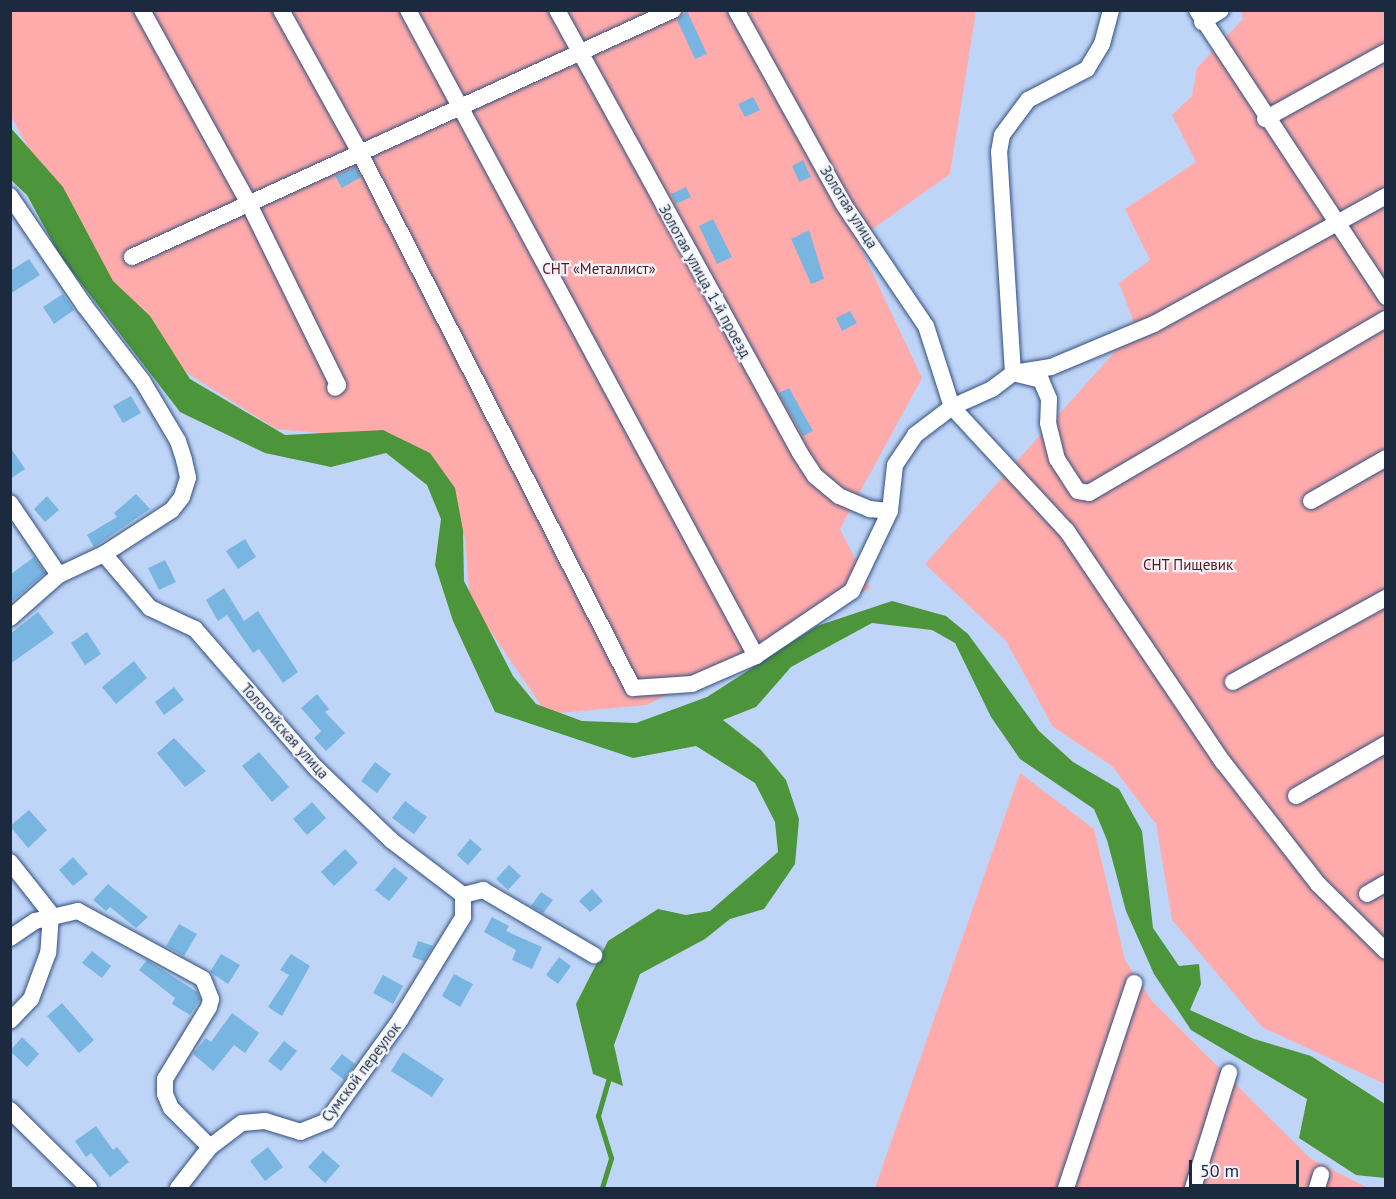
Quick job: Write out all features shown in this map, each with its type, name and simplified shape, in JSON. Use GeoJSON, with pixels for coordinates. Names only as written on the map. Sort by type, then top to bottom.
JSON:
{"type":"FeatureCollection","features":[{"type":"Feature","properties":{"kind":"street"},"geometry":{"type":"LineString","coordinates":[[142,10],[249,204],[338,385],[335,388]]}},
{"type":"Feature","properties":{"kind":"street"},"geometry":{"type":"LineString","coordinates":[[281,10],[359,151],[633,688],[692,684],[756,656],[852,591],[890,511],[895,465],[915,435],[952,406],[992,389],[1013,373],[1051,367],[1154,324],[1386,196]]}},
{"type":"Feature","properties":{"kind":"street"},"geometry":{"type":"LineString","coordinates":[[408,10],[756,656]]}},
{"type":"Feature","properties":{"kind":"street","name":"Золотая улица, 1-й проезд"},"geometry":{"type":"LineString","coordinates":[[557,10],[815,476],[852,503],[890,511]]}},
{"type":"Feature","properties":{"kind":"street"},"geometry":{"type":"LineString","coordinates":[[132,257],[359,151],[460,108],[673,10]]}},
{"type":"Feature","properties":{"kind":"street","name":"Золотая улица"},"geometry":{"type":"LineString","coordinates":[[736,10],[844,205],[926,326],[952,406]]}},
{"type":"Feature","properties":{"kind":"street"},"geometry":{"type":"LineString","coordinates":[[1013,373],[999,152],[1002,135],[1017,109],[1028,100],[1087,69],[1102,44],[1111,10]]}},
{"type":"Feature","properties":{"kind":"street"},"geometry":{"type":"LineString","coordinates":[[1221,10],[1199,16],[1265,119],[1386,297]]}},
{"type":"Feature","properties":{"kind":"street"},"geometry":{"type":"LineString","coordinates":[[1265,119],[1386,52]]}},
{"type":"Feature","properties":{"kind":"street"},"geometry":{"type":"LineString","coordinates":[[10,196],[84,305],[143,382],[178,441],[188,478],[182,497],[172,510],[104,554],[59,575],[10,618]]}},
{"type":"Feature","properties":{"kind":"street"},"geometry":{"type":"LineString","coordinates":[[1013,373],[1041,380],[1049,399],[1048,423],[1057,459],[1078,491],[1089,493],[1386,320]]}},
{"type":"Feature","properties":{"kind":"street"},"geometry":{"type":"LineString","coordinates":[[952,406],[1067,531],[1223,762],[1318,884],[1386,951]]}},
{"type":"Feature","properties":{"kind":"street"},"geometry":{"type":"LineString","coordinates":[[1311,501],[1386,458]]}},
{"type":"Feature","properties":{"kind":"street"},"geometry":{"type":"LineString","coordinates":[[10,503],[59,575]]}},
{"type":"Feature","properties":{"kind":"street","name":"Тологойская улица"},"geometry":{"type":"LineString","coordinates":[[104,554],[150,608],[195,629],[333,784],[392,841],[463,896]]}},
{"type":"Feature","properties":{"kind":"street"},"geometry":{"type":"LineString","coordinates":[[1233,682],[1386,598]]}},
{"type":"Feature","properties":{"kind":"street"},"geometry":{"type":"LineString","coordinates":[[1296,796],[1386,744]]}},
{"type":"Feature","properties":{"kind":"street"},"geometry":{"type":"LineString","coordinates":[[10,862],[51,914],[48,953],[38,981],[31,999],[10,1021]]}},
{"type":"Feature","properties":{"kind":"street"},"geometry":{"type":"LineString","coordinates":[[1367,894],[1386,883]]}},
{"type":"Feature","properties":{"kind":"street"},"geometry":{"type":"LineString","coordinates":[[463,896],[483,890],[594,955]]}},
{"type":"Feature","properties":{"kind":"street","name":"Сумской переулок"},"geometry":{"type":"LineString","coordinates":[[178,1188],[210,1147],[242,1123],[265,1121],[300,1132],[327,1121],[400,1020],[464,916],[463,896]]}},
{"type":"Feature","properties":{"kind":"street"},"geometry":{"type":"LineString","coordinates":[[10,938],[51,914],[78,911],[203,979],[208,988],[208,1007],[165,1079],[165,1094],[171,1108],[210,1147]]}},
{"type":"Feature","properties":{"kind":"street"},"geometry":{"type":"LineString","coordinates":[[1066,1188],[1134,983]]}},
{"type":"Feature","properties":{"kind":"street"},"geometry":{"type":"LineString","coordinates":[[1194,1188],[1229,1073]]}},
{"type":"Feature","properties":{"kind":"street"},"geometry":{"type":"LineString","coordinates":[[10,1110],[89,1188]]}},
{"type":"Feature","properties":{"kind":"green space","name":"СНТ «Металлист»"},"geometry":{"type":"Polygon","coordinates":[[[10,11],[976,11],[950,174],[857,240],[922,378],[840,529],[870,588],[647,705],[547,714],[470,601],[465,538],[439,472],[355,436],[276,429],[187,373],[88,258],[11,116],[10,11]]]}},
{"type":"Feature","properties":{"kind":"green space","name":"СНТ Пищевик"},"geometry":{"type":"Polygon","coordinates":[[[1241,11],[1385,11],[1385,1084],[1262,1027],[1172,920],[1156,824],[1112,766],[1053,727],[1006,641],[925,564],[1136,328],[1119,283],[1150,260],[1125,209],[1196,162],[1172,115],[1192,96],[1197,68],[1243,19],[1241,11]]]}},
{"type":"Feature","properties":{"kind":"green space"},"geometry":{"type":"Polygon","coordinates":[[[1020,773],[1094,829],[1125,960],[1152,1001],[1311,1159],[1368,1188],[875,1188],[1020,773]]]}},
{"type":"Feature","properties":{"kind":"shaded area"},"geometry":{"type":"Polygon","coordinates":[[[10,127],[63,187],[113,281],[150,316],[190,379],[285,435],[383,430],[430,453],[455,488],[463,530],[464,581],[513,676],[536,704],[582,721],[636,723],[707,697],[817,626],[892,601],[946,616],[968,634],[1039,731],[1073,762],[1119,789],[1142,831],[1153,928],[1179,966],[1199,964],[1201,984],[1190,1010],[1254,1039],[1311,1056],[1385,1104],[1385,1178],[1356,1175],[1299,1138],[1307,1099],[1191,1030],[1154,974],[1126,911],[1107,840],[1094,809],[1020,759],[991,717],[955,643],[932,630],[872,623],[791,667],[756,707],[723,720],[761,750],[786,780],[799,819],[795,864],[764,909],[730,919],[705,939],[640,974],[614,1045],[623,1086],[593,1074],[576,1004],[608,941],[658,909],[686,915],[710,911],[778,852],[775,822],[755,783],[696,746],[633,758],[495,712],[453,621],[435,565],[441,519],[427,485],[386,453],[331,467],[265,453],[180,412],[60,256],[27,195],[11,180],[10,127]]]}},
{"type":"Feature","properties":{"kind":"building"},"geometry":{"type":"Polygon","coordinates":[[[687,11],[707,54],[695,59],[677,20],[687,11]]]}},
{"type":"Feature","properties":{"kind":"building"},"geometry":{"type":"Polygon","coordinates":[[[753,97],[760,110],[745,117],[738,104],[753,97]]]}},
{"type":"Feature","properties":{"kind":"building"},"geometry":{"type":"Polygon","coordinates":[[[803,160],[811,177],[799,182],[792,166],[803,160]]]}},
{"type":"Feature","properties":{"kind":"building"},"geometry":{"type":"Polygon","coordinates":[[[355,167],[361,177],[342,188],[335,176],[355,167]]]}},
{"type":"Feature","properties":{"kind":"building"},"geometry":{"type":"Polygon","coordinates":[[[686,187],[691,197],[676,204],[671,194],[686,187]]]}},
{"type":"Feature","properties":{"kind":"building"},"geometry":{"type":"Polygon","coordinates":[[[713,219],[732,257],[717,264],[699,226],[713,219]]]}},
{"type":"Feature","properties":{"kind":"building"},"geometry":{"type":"Polygon","coordinates":[[[809,230],[824,279],[811,284],[791,239],[809,230]]]}},
{"type":"Feature","properties":{"kind":"building"},"geometry":{"type":"Polygon","coordinates":[[[29,259],[40,275],[10,294],[10,271],[29,259]]]}},
{"type":"Feature","properties":{"kind":"building"},"geometry":{"type":"Polygon","coordinates":[[[63,294],[74,310],[54,324],[43,307],[63,294]]]}},
{"type":"Feature","properties":{"kind":"building"},"geometry":{"type":"Polygon","coordinates":[[[850,311],[857,323],[842,331],[836,318],[850,311]]]}},
{"type":"Feature","properties":{"kind":"building"},"geometry":{"type":"Polygon","coordinates":[[[789,388],[813,431],[803,436],[779,393],[789,388]]]}},
{"type":"Feature","properties":{"kind":"building"},"geometry":{"type":"Polygon","coordinates":[[[131,396],[141,413],[123,423],[113,406],[131,396]]]}},
{"type":"Feature","properties":{"kind":"building"},"geometry":{"type":"Polygon","coordinates":[[[10,447],[25,469],[10,479],[10,447]]]}},
{"type":"Feature","properties":{"kind":"building"},"geometry":{"type":"Polygon","coordinates":[[[136,494],[150,509],[94,547],[87,535],[117,517],[114,513],[136,494]]]}},
{"type":"Feature","properties":{"kind":"building"},"geometry":{"type":"Polygon","coordinates":[[[47,496],[59,510],[45,522],[34,509],[47,496]]]}},
{"type":"Feature","properties":{"kind":"building"},"geometry":{"type":"Polygon","coordinates":[[[245,539],[256,557],[238,569],[226,551],[245,539]]]}},
{"type":"Feature","properties":{"kind":"building"},"geometry":{"type":"Polygon","coordinates":[[[34,557],[45,573],[10,603],[10,575],[34,557]]]}},
{"type":"Feature","properties":{"kind":"building"},"geometry":{"type":"Polygon","coordinates":[[[165,560],[176,582],[159,590],[148,568],[165,560]]]}},
{"type":"Feature","properties":{"kind":"building"},"geometry":{"type":"Polygon","coordinates":[[[224,588],[244,621],[258,611],[298,672],[283,683],[259,649],[253,653],[227,615],[218,621],[206,600],[224,588]]]}},
{"type":"Feature","properties":{"kind":"building"},"geometry":{"type":"Polygon","coordinates":[[[38,612],[54,633],[10,664],[10,634],[38,612]]]}},
{"type":"Feature","properties":{"kind":"building"},"geometry":{"type":"Polygon","coordinates":[[[87,632],[101,654],[85,665],[71,643],[87,632]]]}},
{"type":"Feature","properties":{"kind":"building"},"geometry":{"type":"Polygon","coordinates":[[[134,661],[147,678],[116,704],[102,687],[134,661]]]}},
{"type":"Feature","properties":{"kind":"building"},"geometry":{"type":"Polygon","coordinates":[[[174,687],[184,700],[164,715],[155,702],[174,687]]]}},
{"type":"Feature","properties":{"kind":"building"},"geometry":{"type":"Polygon","coordinates":[[[317,694],[329,709],[325,712],[345,733],[326,751],[314,738],[321,731],[301,708],[317,694]]]}},
{"type":"Feature","properties":{"kind":"building"},"geometry":{"type":"Polygon","coordinates":[[[174,738],[206,771],[185,787],[157,753],[174,738]]]}},
{"type":"Feature","properties":{"kind":"building"},"geometry":{"type":"Polygon","coordinates":[[[259,752],[289,787],[272,802],[242,766],[259,752]]]}},
{"type":"Feature","properties":{"kind":"building"},"geometry":{"type":"Polygon","coordinates":[[[375,762],[391,774],[377,793],[361,781],[375,762]]]}},
{"type":"Feature","properties":{"kind":"building"},"geometry":{"type":"Polygon","coordinates":[[[405,801],[427,817],[414,834],[392,818],[405,801]]]}},
{"type":"Feature","properties":{"kind":"building"},"geometry":{"type":"Polygon","coordinates":[[[312,802],[326,818],[307,835],[293,819],[312,802]]]}},
{"type":"Feature","properties":{"kind":"building"},"geometry":{"type":"Polygon","coordinates":[[[29,810],[47,830],[28,848],[10,826],[29,810]]]}},
{"type":"Feature","properties":{"kind":"building"},"geometry":{"type":"Polygon","coordinates":[[[470,839],[482,849],[468,865],[457,855],[470,839]]]}},
{"type":"Feature","properties":{"kind":"building"},"geometry":{"type":"Polygon","coordinates":[[[345,849],[358,863],[334,886],[321,872],[345,849]]]}},
{"type":"Feature","properties":{"kind":"building"},"geometry":{"type":"Polygon","coordinates":[[[73,857],[88,874],[73,886],[59,870],[73,857]]]}},
{"type":"Feature","properties":{"kind":"building"},"geometry":{"type":"Polygon","coordinates":[[[509,865],[521,876],[508,890],[496,879],[509,865]]]}},
{"type":"Feature","properties":{"kind":"building"},"geometry":{"type":"Polygon","coordinates":[[[394,867],[408,878],[389,901],[375,890],[394,867]]]}},
{"type":"Feature","properties":{"kind":"building"},"geometry":{"type":"Polygon","coordinates":[[[108,884],[148,917],[136,928],[110,907],[106,911],[93,900],[108,884]]]}},
{"type":"Feature","properties":{"kind":"building"},"geometry":{"type":"Polygon","coordinates":[[[592,889],[603,901],[590,912],[579,901],[592,889]]]}},
{"type":"Feature","properties":{"kind":"building"},"geometry":{"type":"Polygon","coordinates":[[[541,892],[553,900],[543,913],[531,906],[541,892]]]}},
{"type":"Feature","properties":{"kind":"building"},"geometry":{"type":"Polygon","coordinates":[[[492,917],[509,926],[506,931],[542,947],[532,969],[512,960],[516,950],[484,932],[492,917]]]}},
{"type":"Feature","properties":{"kind":"building"},"geometry":{"type":"Polygon","coordinates":[[[179,924],[197,934],[184,956],[166,946],[179,924]]]}},
{"type":"Feature","properties":{"kind":"building"},"geometry":{"type":"Polygon","coordinates":[[[418,941],[433,946],[424,961],[412,957],[418,941]]]}},
{"type":"Feature","properties":{"kind":"building"},"geometry":{"type":"Polygon","coordinates":[[[92,951],[111,966],[102,978],[82,963],[92,951]]]}},
{"type":"Feature","properties":{"kind":"building"},"geometry":{"type":"Polygon","coordinates":[[[221,954],[240,965],[228,984],[210,972],[221,954]]]}},
{"type":"Feature","properties":{"kind":"building"},"geometry":{"type":"Polygon","coordinates":[[[291,954],[310,966],[282,1016],[268,1007],[289,975],[280,970],[291,954]]]}},
{"type":"Feature","properties":{"kind":"building"},"geometry":{"type":"Polygon","coordinates":[[[559,957],[571,966],[558,984],[546,975],[559,957]]]}},
{"type":"Feature","properties":{"kind":"building"},"geometry":{"type":"Polygon","coordinates":[[[147,960],[197,992],[200,999],[190,1015],[172,1004],[175,998],[139,970],[147,960]]]}},
{"type":"Feature","properties":{"kind":"building"},"geometry":{"type":"Polygon","coordinates":[[[454,974],[473,984],[460,1007],[442,996],[454,974]]]}},
{"type":"Feature","properties":{"kind":"building"},"geometry":{"type":"Polygon","coordinates":[[[383,975],[403,986],[393,1004],[373,993],[383,975]]]}},
{"type":"Feature","properties":{"kind":"building"},"geometry":{"type":"Polygon","coordinates":[[[62,1003],[94,1040],[79,1053],[47,1016],[62,1003]]]}},
{"type":"Feature","properties":{"kind":"building"},"geometry":{"type":"Polygon","coordinates":[[[232,1013],[259,1033],[245,1053],[234,1045],[213,1071],[193,1054],[206,1038],[211,1042],[232,1013]]]}},
{"type":"Feature","properties":{"kind":"building"},"geometry":{"type":"Polygon","coordinates":[[[22,1037],[39,1054],[27,1067],[10,1051],[22,1037]]]}},
{"type":"Feature","properties":{"kind":"building"},"geometry":{"type":"Polygon","coordinates":[[[284,1041],[297,1051],[281,1071],[268,1061],[284,1041]]]}},
{"type":"Feature","properties":{"kind":"building"},"geometry":{"type":"Polygon","coordinates":[[[403,1052],[444,1079],[432,1097],[391,1071],[403,1052]]]}},
{"type":"Feature","properties":{"kind":"building"},"geometry":{"type":"Polygon","coordinates":[[[342,1054],[355,1064],[344,1080],[330,1069],[342,1054]]]}},
{"type":"Feature","properties":{"kind":"building"},"geometry":{"type":"Polygon","coordinates":[[[96,1126],[113,1150],[117,1147],[129,1162],[110,1177],[91,1153],[86,1157],[75,1141],[96,1126]]]}},
{"type":"Feature","properties":{"kind":"building"},"geometry":{"type":"Polygon","coordinates":[[[268,1147],[283,1167],[265,1181],[250,1161],[268,1147]]]}},
{"type":"Feature","properties":{"kind":"building"},"geometry":{"type":"Polygon","coordinates":[[[323,1151],[340,1166],[325,1183],[308,1167],[323,1151]]]}},
{"type":"Feature","properties":{"kind":"waterway"},"geometry":{"type":"LineString","coordinates":[[602,1188],[611,1158],[598,1116],[608,1080]]}}]}
